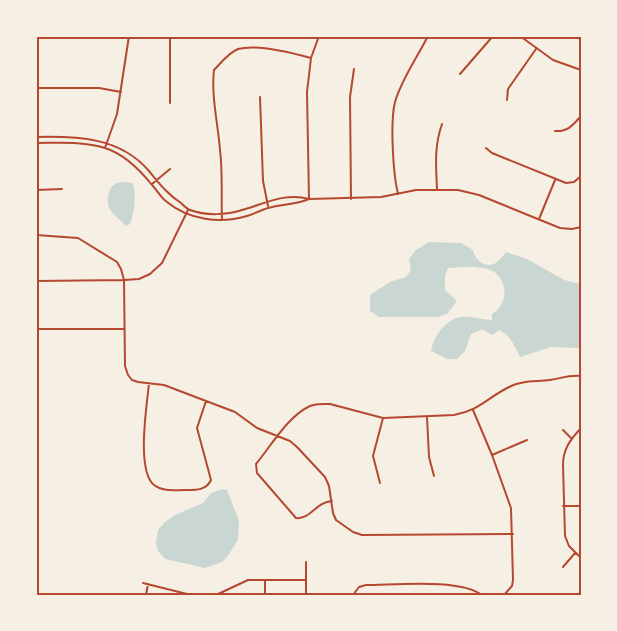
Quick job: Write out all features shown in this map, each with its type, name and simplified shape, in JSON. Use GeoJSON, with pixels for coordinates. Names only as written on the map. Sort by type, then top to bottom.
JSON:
{"type":"FeatureCollection","features":[{"type":"Feature","properties":{"kind":"street"},"geometry":{"type":"LineString","coordinates":[[105,148],[118,114],[129,36]]}},
{"type":"Feature","properties":{"kind":"street"},"geometry":{"type":"LineString","coordinates":[[170,36],[170,103]]}},
{"type":"Feature","properties":{"kind":"street"},"geometry":{"type":"LineString","coordinates":[[309,199],[307,92],[311,58],[319,36]]}},
{"type":"Feature","properties":{"kind":"street"},"geometry":{"type":"LineString","coordinates":[[398,194],[394,174],[393,115],[395,102],[428,36]]}},
{"type":"Feature","properties":{"kind":"street"},"geometry":{"type":"LineString","coordinates":[[460,74],[493,36]]}},
{"type":"Feature","properties":{"kind":"street"},"geometry":{"type":"LineString","coordinates":[[520,36],[553,60],[581,70]]}},
{"type":"Feature","properties":{"kind":"street"},"geometry":{"type":"LineString","coordinates":[[222,220],[222,168],[215,114],[214,70],[238,49],[274,50],[311,58]]}},
{"type":"Feature","properties":{"kind":"street"},"geometry":{"type":"LineString","coordinates":[[507,100],[508,89],[536,49]]}},
{"type":"Feature","properties":{"kind":"street"},"geometry":{"type":"LineString","coordinates":[[351,199],[350,96],[354,69]]}},
{"type":"Feature","properties":{"kind":"street"},"geometry":{"type":"LineString","coordinates":[[36,88],[99,88],[122,92]]}},
{"type":"Feature","properties":{"kind":"street"},"geometry":{"type":"LineString","coordinates":[[260,97],[263,181],[269,207]]}},
{"type":"Feature","properties":{"kind":"street"},"geometry":{"type":"LineString","coordinates":[[555,131],[563,132],[572,127],[581,116]]}},
{"type":"Feature","properties":{"kind":"street"},"geometry":{"type":"LineString","coordinates":[[437,189],[436,147],[442,124]]}},
{"type":"Feature","properties":{"kind":"street"},"geometry":{"type":"LineString","coordinates":[[36,137],[73,136],[107,143],[145,166],[169,195],[188,210],[216,214],[232,213],[267,201],[299,196],[309,199],[351,199],[437,189],[458,190],[479,195],[560,228],[572,229],[581,227]]}},
{"type":"Feature","properties":{"kind":"street"},"geometry":{"type":"LineString","coordinates":[[36,143],[71,143],[105,148],[126,159],[141,172],[166,202],[187,214],[209,220],[233,220],[269,207],[300,203],[309,199]]}},
{"type":"Feature","properties":{"kind":"street"},"geometry":{"type":"LineString","coordinates":[[486,148],[492,153],[555,180],[566,183],[574,182],[581,176]]}},
{"type":"Feature","properties":{"kind":"street"},"geometry":{"type":"LineString","coordinates":[[152,184],[170,169]]}},
{"type":"Feature","properties":{"kind":"street"},"geometry":{"type":"LineString","coordinates":[[538,219],[555,180]]}},
{"type":"Feature","properties":{"kind":"street"},"geometry":{"type":"LineString","coordinates":[[36,190],[62,189]]}},
{"type":"Feature","properties":{"kind":"street"},"geometry":{"type":"LineString","coordinates":[[36,281],[139,279],[162,263],[188,210]]}},
{"type":"Feature","properties":{"kind":"street"},"geometry":{"type":"LineString","coordinates":[[36,235],[78,238],[116,262],[121,269],[124,280],[125,366],[128,376],[132,380],[164,384],[235,412],[257,428],[278,436],[297,447],[325,477],[329,486],[333,513],[336,520],[352,532],[362,535],[513,534]]}},
{"type":"Feature","properties":{"kind":"street"},"geometry":{"type":"LineString","coordinates":[[36,330],[124,329]]}},
{"type":"Feature","properties":{"kind":"street"},"geometry":{"type":"LineString","coordinates":[[332,501],[324,501],[304,518],[296,518],[257,473],[256,464],[278,436],[304,410],[312,405],[330,404],[383,418],[454,415],[473,410],[511,385],[525,381],[551,380],[569,375],[581,376]]}},
{"type":"Feature","properties":{"kind":"street"},"geometry":{"type":"LineString","coordinates":[[149,383],[144,443],[147,473],[154,485],[165,490],[197,490],[204,488],[211,480],[197,428],[206,401]]}},
{"type":"Feature","properties":{"kind":"street"},"geometry":{"type":"LineString","coordinates":[[473,410],[511,508],[513,580],[512,586],[504,595]]}},
{"type":"Feature","properties":{"kind":"street"},"geometry":{"type":"LineString","coordinates":[[427,417],[429,457],[434,476]]}},
{"type":"Feature","properties":{"kind":"street"},"geometry":{"type":"LineString","coordinates":[[380,483],[373,456],[383,418]]}},
{"type":"Feature","properties":{"kind":"street"},"geometry":{"type":"LineString","coordinates":[[581,428],[566,445],[563,455],[565,536],[569,546],[581,558]]}},
{"type":"Feature","properties":{"kind":"street"},"geometry":{"type":"LineString","coordinates":[[563,430],[571,438]]}},
{"type":"Feature","properties":{"kind":"street"},"geometry":{"type":"LineString","coordinates":[[492,455],[527,440]]}},
{"type":"Feature","properties":{"kind":"street"},"geometry":{"type":"LineString","coordinates":[[564,506],[581,506]]}},
{"type":"Feature","properties":{"kind":"street"},"geometry":{"type":"LineString","coordinates":[[563,567],[575,553]]}},
{"type":"Feature","properties":{"kind":"street"},"geometry":{"type":"LineString","coordinates":[[306,562],[306,595]]}},
{"type":"Feature","properties":{"kind":"street"},"geometry":{"type":"LineString","coordinates":[[265,580],[265,595]]}},
{"type":"Feature","properties":{"kind":"street"},"geometry":{"type":"LineString","coordinates":[[218,594],[243,582],[306,580]]}},
{"type":"Feature","properties":{"kind":"street"},"geometry":{"type":"LineString","coordinates":[[143,583],[190,595]]}},
{"type":"Feature","properties":{"kind":"street"},"geometry":{"type":"LineString","coordinates":[[146,595],[148,584]]}},
{"type":"Feature","properties":{"kind":"street"},"geometry":{"type":"LineString","coordinates":[[353,595],[359,587],[366,585],[451,584],[473,589],[482,595]]}},
{"type":"Feature","properties":{"kind":"shaded area"},"geometry":{"type":"Polygon","coordinates":[[[123,182],[133,183],[134,194],[132,219],[130,224],[126,226],[112,212],[108,204],[112,186],[123,182]]]}},
{"type":"Feature","properties":{"kind":"shaded area"},"geometry":{"type":"Polygon","coordinates":[[[429,242],[461,243],[473,250],[476,257],[486,265],[496,263],[506,252],[527,259],[564,280],[581,284],[581,348],[551,347],[520,357],[512,341],[503,332],[499,330],[492,335],[482,329],[471,334],[465,351],[457,359],[447,359],[431,351],[441,330],[455,318],[465,317],[492,320],[492,314],[499,308],[503,300],[504,289],[501,279],[493,271],[483,268],[448,268],[445,276],[445,290],[457,301],[447,314],[438,317],[379,317],[370,311],[370,295],[390,282],[406,277],[411,270],[409,259],[416,250],[429,242]]]}},
{"type":"Feature","properties":{"kind":"shaded area"},"geometry":{"type":"Polygon","coordinates":[[[222,489],[227,490],[239,521],[238,540],[227,557],[222,562],[205,568],[165,559],[158,551],[156,542],[158,530],[175,515],[203,503],[211,493],[222,489]]]}}]}
